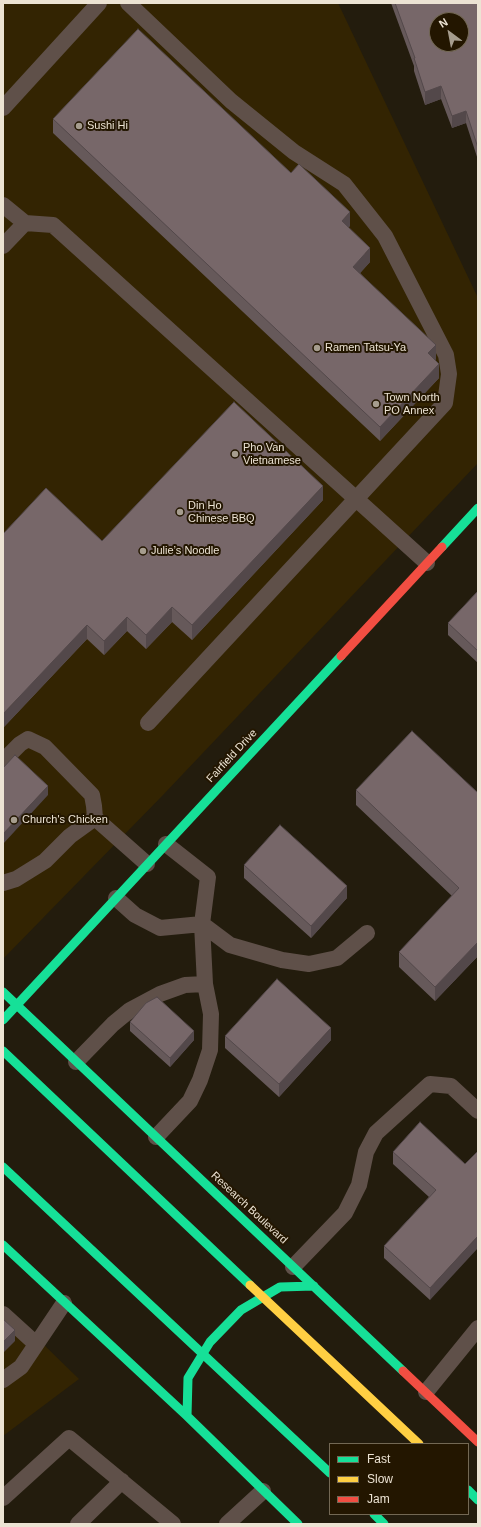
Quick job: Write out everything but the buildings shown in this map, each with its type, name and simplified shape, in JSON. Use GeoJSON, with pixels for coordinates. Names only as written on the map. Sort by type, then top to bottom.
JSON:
{"type":"FeatureCollection","features":[{"type":"Feature","properties":{"kind":"main road","name":"Fairfield Drive"},"geometry":{"type":"LineString","coordinates":[[3,1020],[478,508]]}},
{"type":"Feature","properties":{"kind":"main road","name":"Research Boulevard"},"geometry":{"type":"LineString","coordinates":[[3,992],[478,1442]]}},
{"type":"Feature","properties":{"kind":"main road"},"geometry":{"type":"LineString","coordinates":[[3,1051],[418,1443]]}},
{"type":"Feature","properties":{"kind":"main road"},"geometry":{"type":"LineString","coordinates":[[3,1167],[329,1472]]}},
{"type":"Feature","properties":{"kind":"main road"},"geometry":{"type":"LineString","coordinates":[[3,1245],[187,1416],[298,1524]]}},
{"type":"Feature","properties":{"kind":"main road"},"geometry":{"type":"LineString","coordinates":[[187,1416],[188,1378],[210,1342],[241,1310],[280,1287],[314,1286]]}},
{"type":"Feature","properties":{"kind":"main road"},"geometry":{"type":"LineString","coordinates":[[469,1491],[478,1500]]}},
{"type":"Feature","properties":{"kind":"main road"},"geometry":{"type":"LineString","coordinates":[[375,1515],[384,1524]]}},
{"type":"Feature","properties":{"kind":"lane"},"geometry":{"type":"LineString","coordinates":[[3,108],[99,3]]}},
{"type":"Feature","properties":{"kind":"lane"},"geometry":{"type":"LineString","coordinates":[[128,3],[231,102],[294,152],[344,184],[385,236],[446,356],[449,374],[444,403],[148,723]]}},
{"type":"Feature","properties":{"kind":"lane"},"geometry":{"type":"LineString","coordinates":[[3,206],[25,222],[53,224],[427,563]]}},
{"type":"Feature","properties":{"kind":"lane"},"geometry":{"type":"LineString","coordinates":[[3,246],[25,222]]}},
{"type":"Feature","properties":{"kind":"lane"},"geometry":{"type":"LineString","coordinates":[[3,761],[20,744],[28,739],[45,747],[92,795],[95,818],[148,864]]}},
{"type":"Feature","properties":{"kind":"lane"},"geometry":{"type":"LineString","coordinates":[[3,883],[16,880],[45,861],[70,836],[95,818]]}},
{"type":"Feature","properties":{"kind":"lane"},"geometry":{"type":"LineString","coordinates":[[156,1137],[190,1101],[200,1080],[210,1050],[211,1014],[205,984],[202,924],[208,877],[166,844]]}},
{"type":"Feature","properties":{"kind":"lane"},"geometry":{"type":"LineString","coordinates":[[116,898],[135,915],[160,928],[202,924],[230,945],[282,960],[309,964],[337,958],[367,933]]}},
{"type":"Feature","properties":{"kind":"lane"},"geometry":{"type":"LineString","coordinates":[[76,1062],[112,1024],[130,1010],[160,994],[185,985],[205,984]]}},
{"type":"Feature","properties":{"kind":"lane"},"geometry":{"type":"LineString","coordinates":[[293,1267],[346,1213],[360,1185],[366,1152],[376,1133],[430,1084],[451,1086],[478,1111]]}},
{"type":"Feature","properties":{"kind":"lane"},"geometry":{"type":"LineString","coordinates":[[3,1380],[21,1367],[64,1303]]}},
{"type":"Feature","properties":{"kind":"lane"},"geometry":{"type":"LineString","coordinates":[[3,1314],[36,1344]]}},
{"type":"Feature","properties":{"kind":"lane"},"geometry":{"type":"LineString","coordinates":[[426,1392],[478,1328]]}},
{"type":"Feature","properties":{"kind":"lane"},"geometry":{"type":"LineString","coordinates":[[3,1498],[69,1438],[173,1524]]}},
{"type":"Feature","properties":{"kind":"lane"},"geometry":{"type":"LineString","coordinates":[[78,1524],[122,1481]]}},
{"type":"Feature","properties":{"kind":"lane"},"geometry":{"type":"LineString","coordinates":[[227,1524],[263,1491]]}},
{"type":"Feature","properties":{"kind":"shaded area"},"geometry":{"type":"Polygon","coordinates":[[[3,3],[338,3],[478,298],[478,463],[163,795],[3,959],[3,3]]]}},
{"type":"Feature","properties":{"kind":"shaded area"},"geometry":{"type":"Polygon","coordinates":[[[3,1305],[79,1379],[3,1436],[3,1305]]]}},
{"type":"Feature","properties":{"kind":"traffic: fast"},"geometry":{"type":"LineString","coordinates":[[442,547],[478,508]]}},
{"type":"Feature","properties":{"kind":"traffic: fast"},"geometry":{"type":"LineString","coordinates":[[3,1020],[341,656]]}},
{"type":"Feature","properties":{"kind":"traffic: fast"},"geometry":{"type":"LineString","coordinates":[[3,992],[403,1371]]}},
{"type":"Feature","properties":{"kind":"traffic: fast"},"geometry":{"type":"LineString","coordinates":[[3,1051],[250,1285]]}},
{"type":"Feature","properties":{"kind":"traffic: fast"},"geometry":{"type":"LineString","coordinates":[[3,1167],[329,1472]]}},
{"type":"Feature","properties":{"kind":"traffic: fast"},"geometry":{"type":"LineString","coordinates":[[3,1245],[187,1416],[298,1524]]}},
{"type":"Feature","properties":{"kind":"traffic: fast"},"geometry":{"type":"LineString","coordinates":[[187,1416],[188,1378],[210,1342],[241,1310],[280,1287],[314,1286]]}},
{"type":"Feature","properties":{"kind":"traffic: fast"},"geometry":{"type":"LineString","coordinates":[[469,1491],[478,1500]]}},
{"type":"Feature","properties":{"kind":"traffic: fast"},"geometry":{"type":"LineString","coordinates":[[375,1515],[384,1524]]}},
{"type":"Feature","properties":{"kind":"traffic: jam"},"geometry":{"type":"LineString","coordinates":[[341,656],[442,547]]}},
{"type":"Feature","properties":{"kind":"traffic: jam"},"geometry":{"type":"LineString","coordinates":[[403,1371],[478,1442]]}},
{"type":"Feature","properties":{"kind":"traffic: slow"},"geometry":{"type":"LineString","coordinates":[[250,1285],[418,1443]]}},
{"type":"Feature","properties":{"kind":"place","name":"Sushi Hi"},"geometry":{"type":"Point","coordinates":[79,126]}},
{"type":"Feature","properties":{"kind":"place","name":"Ramen Tatsu-Ya"},"geometry":{"type":"Point","coordinates":[317,348]}},
{"type":"Feature","properties":{"kind":"place","name":"Town North PO Annex"},"geometry":{"type":"Point","coordinates":[376,404]}},
{"type":"Feature","properties":{"kind":"place","name":"Pho Van Vietnamese"},"geometry":{"type":"Point","coordinates":[235,454]}},
{"type":"Feature","properties":{"kind":"place","name":"Din Ho Chinese BBQ"},"geometry":{"type":"Point","coordinates":[180,512]}},
{"type":"Feature","properties":{"kind":"place","name":"Julie’s Noodle"},"geometry":{"type":"Point","coordinates":[143,551]}},
{"type":"Feature","properties":{"kind":"place","name":"Church's Chicken"},"geometry":{"type":"Point","coordinates":[14,820]}}]}
